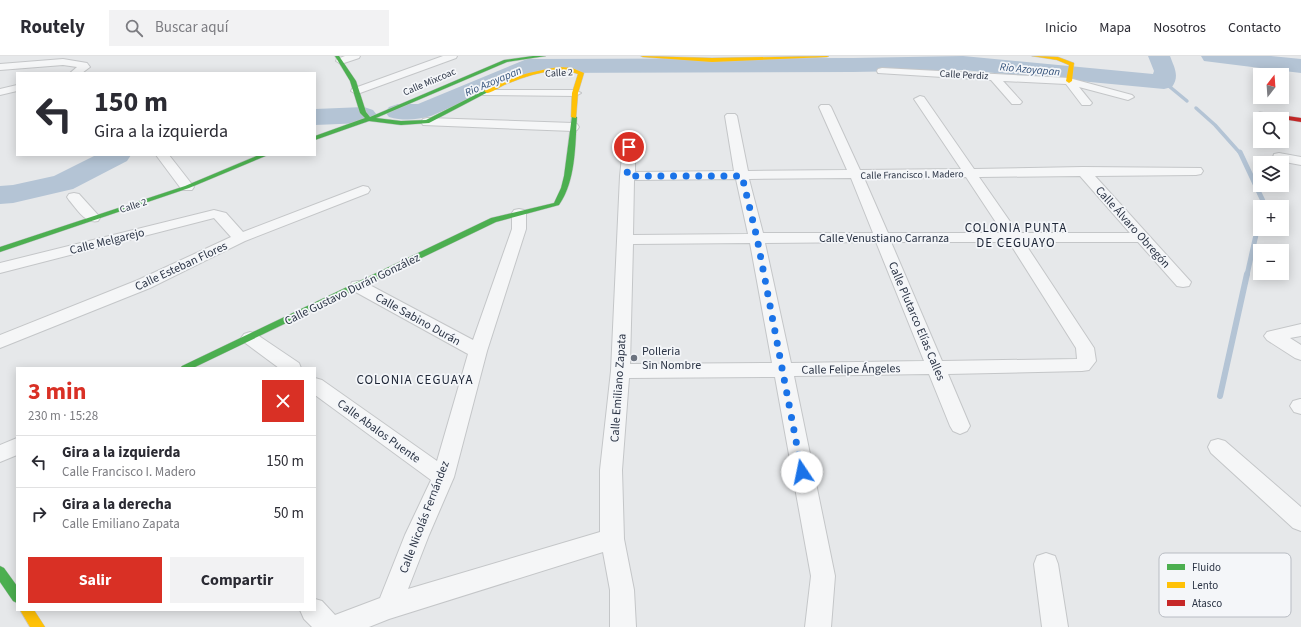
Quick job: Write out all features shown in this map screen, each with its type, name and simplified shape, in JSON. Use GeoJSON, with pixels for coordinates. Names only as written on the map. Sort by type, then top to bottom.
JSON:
{"type":"FeatureCollection","features":[{"type":"Feature","properties":{"kind":"street"},"geometry":{"type":"LineString","coordinates":[[355,56],[339,59],[353,81],[364,113],[370,119]]}},
{"type":"Feature","properties":{"kind":"street"},"geometry":{"type":"LineString","coordinates":[[356,90],[452,56]]}},
{"type":"Feature","properties":{"kind":"street","name":"Calle Mixcoac"},"geometry":{"type":"LineString","coordinates":[[370,119],[504,58],[544,56]]}},
{"type":"Feature","properties":{"kind":"street"},"geometry":{"type":"LineString","coordinates":[[643,56],[712,58],[827,56]]}},
{"type":"Feature","properties":{"kind":"street","name":"Calle Perdiz"},"geometry":{"type":"LineString","coordinates":[[1034,56],[1067,61],[1072,64],[1070,74]]}},
{"type":"Feature","properties":{"kind":"street"},"geometry":{"type":"LineString","coordinates":[[0,67],[63,62],[85,66],[76,72]]}},
{"type":"Feature","properties":{"kind":"street","name":"Calle 2"},"geometry":{"type":"LineString","coordinates":[[428,122],[502,83],[540,73],[570,69],[578,70],[581,73],[575,93]]}},
{"type":"Feature","properties":{"kind":"street","name":"Calle Perdiz"},"geometry":{"type":"LineString","coordinates":[[882,71],[993,76],[1070,74],[1128,97]]}},
{"type":"Feature","properties":{"kind":"street"},"geometry":{"type":"LineString","coordinates":[[1070,74],[1086,103]]}},
{"type":"Feature","properties":{"kind":"street"},"geometry":{"type":"LineString","coordinates":[[993,76],[1016,102]]}},
{"type":"Feature","properties":{"kind":"street"},"geometry":{"type":"LineString","coordinates":[[0,92],[16,88]]}},
{"type":"Feature","properties":{"kind":"street"},"geometry":{"type":"LineString","coordinates":[[485,93],[575,93],[573,128]]}},
{"type":"Feature","properties":{"kind":"street"},"geometry":{"type":"LineString","coordinates":[[920,100],[1014,238]]}},
{"type":"Feature","properties":{"kind":"street","name":"Calle Plutarco Elías Calles"},"geometry":{"type":"LineString","coordinates":[[825,107],[856,175],[960,426]]}},
{"type":"Feature","properties":{"kind":"street"},"geometry":{"type":"LineString","coordinates":[[731,116],[742,176],[757,238],[823,576],[818,627]]}},
{"type":"Feature","properties":{"kind":"street"},"geometry":{"type":"LineString","coordinates":[[1289,118],[1301,120]]}},
{"type":"Feature","properties":{"kind":"street","name":"Calle 2"},"geometry":{"type":"LineString","coordinates":[[316,138],[370,119],[401,123],[428,122],[573,128]]}},
{"type":"Feature","properties":{"kind":"street","name":"Calle Gustavo Durán González"},"geometry":{"type":"LineString","coordinates":[[187,367],[494,220],[519,212],[551,207],[557,204],[566,181],[573,128]]}},
{"type":"Feature","properties":{"kind":"street","name":"Calle Emiliano Zapata"},"geometry":{"type":"LineString","coordinates":[[623,627],[622,590],[612,539],[611,470],[620,371],[629,147]]}},
{"type":"Feature","properties":{"kind":"street"},"geometry":{"type":"LineString","coordinates":[[163,156],[187,187]]}},
{"type":"Feature","properties":{"kind":"street","name":"Calle 2"},"geometry":{"type":"LineString","coordinates":[[0,250],[187,187],[261,156]]}},
{"type":"Feature","properties":{"kind":"street"},"geometry":{"type":"LineString","coordinates":[[1289,159],[1301,161]]}},
{"type":"Feature","properties":{"kind":"street","name":"Calle Álvaro Obregón"},"geometry":{"type":"LineString","coordinates":[[1083,171],[1141,238],[1183,282]]}},
{"type":"Feature","properties":{"kind":"street","name":"Calle Francisco I. Madero"},"geometry":{"type":"LineString","coordinates":[[627,176],[1196,171]]}},
{"type":"Feature","properties":{"kind":"street","name":"Calle Esteban Flores"},"geometry":{"type":"LineString","coordinates":[[0,342],[144,284],[240,238],[363,190]]}},
{"type":"Feature","properties":{"kind":"street"},"geometry":{"type":"LineString","coordinates":[[74,197],[93,218]]}},
{"type":"Feature","properties":{"kind":"street","name":"Calle Nicolás Fernández"},"geometry":{"type":"LineString","coordinates":[[389,607],[417,535],[442,477],[478,351],[519,229],[519,212]]}},
{"type":"Feature","properties":{"kind":"street","name":"Calle Melgarejo"},"geometry":{"type":"LineString","coordinates":[[0,268],[214,214],[221,216],[240,238]]}},
{"type":"Feature","properties":{"kind":"street","name":"Calle Venustiano Carranza"},"geometry":{"type":"LineString","coordinates":[[626,240],[757,238],[1141,238]]}},
{"type":"Feature","properties":{"kind":"street","name":"Calle Felipe Ángeles"},"geometry":{"type":"LineString","coordinates":[[620,371],[1082,365],[1086,361],[1085,348],[1014,238]]}},
{"type":"Feature","properties":{"kind":"street","name":"Calle Sabino Durán"},"geometry":{"type":"LineString","coordinates":[[358,286],[478,351]]}},
{"type":"Feature","properties":{"kind":"street"},"geometry":{"type":"LineString","coordinates":[[1301,330],[1273,336],[1301,354]]}},
{"type":"Feature","properties":{"kind":"street"},"geometry":{"type":"LineString","coordinates":[[250,338],[291,367]]}},
{"type":"Feature","properties":{"kind":"street","name":"Calle Abalos Puente"},"geometry":{"type":"LineString","coordinates":[[316,386],[442,477]]}},
{"type":"Feature","properties":{"kind":"street"},"geometry":{"type":"LineString","coordinates":[[0,454],[16,446]]}},
{"type":"Feature","properties":{"kind":"street"},"geometry":{"type":"LineString","coordinates":[[1218,447],[1301,521]]}},
{"type":"Feature","properties":{"kind":"street"},"geometry":{"type":"LineString","coordinates":[[337,627],[389,607],[612,539]]}},
{"type":"Feature","properties":{"kind":"street"},"geometry":{"type":"LineString","coordinates":[[1046,564],[1055,627]]}},
{"type":"Feature","properties":{"kind":"street"},"geometry":{"type":"LineString","coordinates":[[0,572],[16,596]]}},
{"type":"Feature","properties":{"kind":"street"},"geometry":{"type":"LineString","coordinates":[[27,611],[38,627]]}},
{"type":"Feature","properties":{"kind":"street"},"geometry":{"type":"LineString","coordinates":[[314,611],[329,627]]}},
{"type":"Feature","properties":{"kind":"waterway","name":"Rio Azoyapan"},"geometry":{"type":"LineString","coordinates":[[398,112],[422,111],[527,66],[853,65],[963,63],[1164,82],[1165,71],[1159,56]]}},
{"type":"Feature","properties":{"kind":"waterway","name":"Rio Azoyapan"},"geometry":{"type":"LineString","coordinates":[[1212,56],[1301,66]]}},
{"type":"Feature","properties":{"kind":"waterway"},"geometry":{"type":"LineString","coordinates":[[1164,82],[1187,101]]}},
{"type":"Feature","properties":{"kind":"waterway"},"geometry":{"type":"LineString","coordinates":[[1196,108],[1215,125],[1240,153]]}},
{"type":"Feature","properties":{"kind":"waterway","name":"Rio Azoyapan"},"geometry":{"type":"LineString","coordinates":[[316,117],[364,115]]}},
{"type":"Feature","properties":{"kind":"waterway"},"geometry":{"type":"LineString","coordinates":[[1240,152],[1263,200]]}},
{"type":"Feature","properties":{"kind":"waterway","name":"Rio Azoyapan"},"geometry":{"type":"LineString","coordinates":[[0,195],[13,194],[63,183],[115,156]]}},
{"type":"Feature","properties":{"kind":"waterway"},"geometry":{"type":"LineString","coordinates":[[1247,275],[1256,236]]}},
{"type":"Feature","properties":{"kind":"waterway"},"geometry":{"type":"LineString","coordinates":[[1220,396],[1247,274]]}},
{"type":"Feature","properties":{"kind":"traffic: fast"},"geometry":{"type":"LineString","coordinates":[[337,56],[353,81],[363,113],[369,119]]}},
{"type":"Feature","properties":{"kind":"traffic: fast"},"geometry":{"type":"LineString","coordinates":[[316,138],[369,119],[506,61],[544,56]]}},
{"type":"Feature","properties":{"kind":"traffic: fast"},"geometry":{"type":"LineString","coordinates":[[369,119],[401,123],[427,122],[487,91]]}},
{"type":"Feature","properties":{"kind":"traffic: fast"},"geometry":{"type":"LineString","coordinates":[[187,367],[494,220],[557,204],[565,188],[574,117]]}},
{"type":"Feature","properties":{"kind":"traffic: fast"},"geometry":{"type":"LineString","coordinates":[[0,250],[187,187],[263,156]]}},
{"type":"Feature","properties":{"kind":"traffic: fast"},"geometry":{"type":"LineString","coordinates":[[0,572],[16,596]]}},
{"type":"Feature","properties":{"kind":"traffic: slow"},"geometry":{"type":"LineString","coordinates":[[643,56],[712,60],[827,56]]}},
{"type":"Feature","properties":{"kind":"traffic: slow"},"geometry":{"type":"LineString","coordinates":[[1034,56],[1058,59],[1072,64],[1069,81]]}},
{"type":"Feature","properties":{"kind":"traffic: slow"},"geometry":{"type":"LineString","coordinates":[[487,91],[516,79],[539,72],[572,69],[581,73],[575,93],[574,117]]}},
{"type":"Feature","properties":{"kind":"traffic: slow"},"geometry":{"type":"LineString","coordinates":[[27,611],[38,627]]}},
{"type":"Feature","properties":{"kind":"traffic: jam"},"geometry":{"type":"LineString","coordinates":[[1289,118],[1301,120]]}},
{"type":"Feature","properties":{"kind":"place","name":"Polleria Sin Nombre"},"geometry":{"type":"Point","coordinates":[634,358]}},
{"type":"Feature","properties":{"kind":"district","name":"COLONIA PUNTA DE CEGUAYO"},"geometry":{"type":"Point","coordinates":[1016,234]}},
{"type":"Feature","properties":{"kind":"district","name":"COLONIA CEGUAYA"},"geometry":{"type":"Point","coordinates":[415,379]}},
{"type":"Feature","properties":{"kind":"route"},"geometry":{"type":"LineString","coordinates":[[629,147],[627,176],[742,176],[757,238],[802,472]]}}]}
